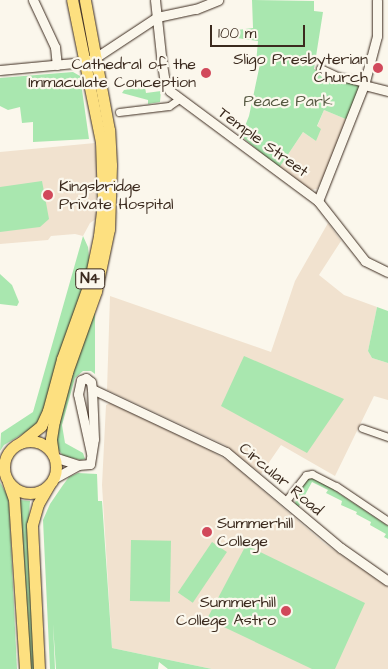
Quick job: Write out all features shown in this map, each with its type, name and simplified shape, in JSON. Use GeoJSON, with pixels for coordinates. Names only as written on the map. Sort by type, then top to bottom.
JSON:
{"type":"FeatureCollection","features":[{"type":"Feature","properties":{"kind":"highway","name":"N4"},"geometry":{"type":"LineString","coordinates":[[39,669],[32,525],[38,504],[56,472],[51,439],[54,420],[68,372],[96,291],[109,229],[111,165],[108,130],[72,0]]}},
{"type":"Feature","properties":{"kind":"highway","name":"N4"},"geometry":{"type":"LineString","coordinates":[[25,669],[14,499],[5,475],[4,460],[8,453],[41,426],[48,411],[62,359],[89,284],[99,236],[103,201],[101,142],[90,60],[85,0]]}},
{"type":"Feature","properties":{"kind":"highway"},"geometry":{"type":"LineString","coordinates":[[20,443],[27,441],[42,444],[54,455]]}},
{"type":"Feature","properties":{"kind":"highway"},"geometry":{"type":"LineString","coordinates":[[8,482],[14,488],[28,493],[36,493],[51,482]]}},
{"type":"Feature","properties":{"kind":"street"},"geometry":{"type":"LineString","coordinates":[[33,0],[55,47],[59,64]]}},
{"type":"Feature","properties":{"kind":"street","name":"Temple Street"},"geometry":{"type":"LineString","coordinates":[[155,0],[165,82],[170,91],[318,201],[365,261],[388,272]]}},
{"type":"Feature","properties":{"kind":"street"},"geometry":{"type":"LineString","coordinates":[[0,70],[90,60],[157,18],[196,9],[218,0]]}},
{"type":"Feature","properties":{"kind":"street"},"geometry":{"type":"LineString","coordinates":[[318,201],[364,84],[377,36],[377,0]]}},
{"type":"Feature","properties":{"kind":"street"},"geometry":{"type":"LineString","coordinates":[[320,68],[337,76],[388,91]]}},
{"type":"Feature","properties":{"kind":"street"},"geometry":{"type":"LineString","coordinates":[[119,112],[169,106],[180,99]]}},
{"type":"Feature","properties":{"kind":"street","name":"Circular Road"},"geometry":{"type":"LineString","coordinates":[[90,453],[79,399],[80,380],[86,378],[90,380],[92,389],[226,452],[341,548],[388,581]]}},
{"type":"Feature","properties":{"kind":"street"},"geometry":{"type":"LineString","coordinates":[[54,455],[78,465],[90,464],[90,453],[94,439],[92,389]]}},
{"type":"Feature","properties":{"kind":"street"},"geometry":{"type":"LineString","coordinates":[[362,428],[388,437]]}},
{"type":"Feature","properties":{"kind":"street"},"geometry":{"type":"LineString","coordinates":[[51,482],[78,465]]}},
{"type":"Feature","properties":{"kind":"street"},"geometry":{"type":"LineString","coordinates":[[284,502],[306,476],[312,474],[336,486],[388,522]]}},
{"type":"Feature","properties":{"kind":"shaded area"},"geometry":{"type":"Polygon","coordinates":[[[324,110],[348,120],[321,182],[317,189],[311,190],[279,168],[303,132],[316,141],[317,127],[324,110]]]}},
{"type":"Feature","properties":{"kind":"shaded area","name":"Kingsbridge Private Hospital"},"geometry":{"type":"Polygon","coordinates":[[[95,143],[97,171],[96,219],[90,223],[83,236],[75,234],[51,236],[48,240],[0,244],[0,152],[95,143]]]}},
{"type":"Feature","properties":{"kind":"shaded area","name":"Summerhill College"},"geometry":{"type":"Polygon","coordinates":[[[328,223],[341,241],[319,275],[344,295],[377,307],[368,351],[372,358],[388,363],[388,400],[374,396],[335,476],[281,445],[261,474],[225,445],[107,390],[110,296],[271,352],[295,281],[328,223]]]}},
{"type":"Feature","properties":{"kind":"shaded area","name":"Summerhill College"},"geometry":{"type":"Polygon","coordinates":[[[110,403],[230,462],[325,544],[388,587],[388,669],[212,669],[112,648],[102,485],[106,405],[110,403]]]}},
{"type":"Feature","properties":{"kind":"green space","name":"Peace Park"},"geometry":{"type":"Polygon","coordinates":[[[252,0],[314,1],[314,11],[323,12],[314,69],[360,84],[348,120],[324,110],[317,126],[321,129],[316,141],[303,132],[279,168],[241,136],[249,116],[260,64],[256,63],[258,41],[237,38],[237,30],[253,28],[252,0]]]}},
{"type":"Feature","properties":{"kind":"green space"},"geometry":{"type":"Polygon","coordinates":[[[73,72],[80,76],[89,139],[33,142],[33,122],[22,123],[20,107],[8,110],[0,106],[0,78],[73,72]]]}},
{"type":"Feature","properties":{"kind":"green space"},"geometry":{"type":"Polygon","coordinates":[[[145,87],[146,93],[161,91],[160,102],[148,104],[148,100],[122,93],[124,90],[145,87]]]}},
{"type":"Feature","properties":{"kind":"green space"},"geometry":{"type":"Polygon","coordinates":[[[42,181],[49,219],[40,227],[0,232],[0,187],[42,181]]]}},
{"type":"Feature","properties":{"kind":"green space"},"geometry":{"type":"Polygon","coordinates":[[[83,236],[88,247],[90,266],[50,393],[39,420],[31,429],[4,445],[0,451],[1,433],[33,412],[83,236]]]}},
{"type":"Feature","properties":{"kind":"green space"},"geometry":{"type":"Polygon","coordinates":[[[0,274],[12,285],[19,302],[17,306],[0,304],[0,274]]]}},
{"type":"Feature","properties":{"kind":"green space"},"geometry":{"type":"Polygon","coordinates":[[[95,306],[95,374],[91,371],[83,371],[75,378],[62,425],[65,443],[83,453],[85,459],[81,460],[63,456],[58,449],[56,438],[71,372],[95,306]]]}},
{"type":"Feature","properties":{"kind":"green space"},"geometry":{"type":"Polygon","coordinates":[[[377,307],[388,311],[388,363],[372,358],[368,351],[377,307]]]}},
{"type":"Feature","properties":{"kind":"green space"},"geometry":{"type":"Polygon","coordinates":[[[244,356],[344,399],[307,453],[221,406],[244,356]]]}},
{"type":"Feature","properties":{"kind":"green space"},"geometry":{"type":"Polygon","coordinates":[[[78,473],[97,474],[98,501],[102,501],[112,648],[212,669],[168,669],[159,662],[158,669],[56,669],[53,624],[55,669],[50,669],[43,520],[50,504],[63,485],[69,477],[78,473]]]}},
{"type":"Feature","properties":{"kind":"green space"},"geometry":{"type":"Polygon","coordinates":[[[308,478],[319,480],[388,526],[388,539],[384,537],[386,534],[370,525],[371,522],[356,514],[357,512],[341,505],[342,501],[326,493],[328,490],[312,482],[298,508],[295,505],[296,498],[308,478]]]}},
{"type":"Feature","properties":{"kind":"green space"},"geometry":{"type":"Polygon","coordinates":[[[0,482],[8,497],[9,505],[17,669],[0,669],[0,482]]]}},
{"type":"Feature","properties":{"kind":"green space"},"geometry":{"type":"Polygon","coordinates":[[[20,500],[30,501],[28,528],[35,669],[29,669],[20,500]]]}},
{"type":"Feature","properties":{"kind":"green space"},"geometry":{"type":"Polygon","coordinates":[[[131,540],[171,541],[170,602],[130,601],[131,540]]]}},
{"type":"Feature","properties":{"kind":"green space"},"geometry":{"type":"Polygon","coordinates":[[[212,542],[227,552],[193,603],[178,593],[212,542]]]}},
{"type":"Feature","properties":{"kind":"green space","name":"Summerhill College Astro"},"geometry":{"type":"Polygon","coordinates":[[[246,545],[365,603],[335,669],[312,669],[207,619],[246,545]]]}},
{"type":"Feature","properties":{"kind":"place","name":"Sligo Presbyterian Church"},"geometry":{"type":"Point","coordinates":[378,68]}},
{"type":"Feature","properties":{"kind":"place","name":"Cathedral of the Immaculate Conception"},"geometry":{"type":"Point","coordinates":[206,73]}},
{"type":"Feature","properties":{"kind":"place","name":"Kingsbridge Private Hospital"},"geometry":{"type":"Point","coordinates":[48,195]}},
{"type":"Feature","properties":{"kind":"place","name":"Summerhill College"},"geometry":{"type":"Point","coordinates":[207,532]}},
{"type":"Feature","properties":{"kind":"place","name":"Summerhill College Astro"},"geometry":{"type":"Point","coordinates":[286,611]}}]}
